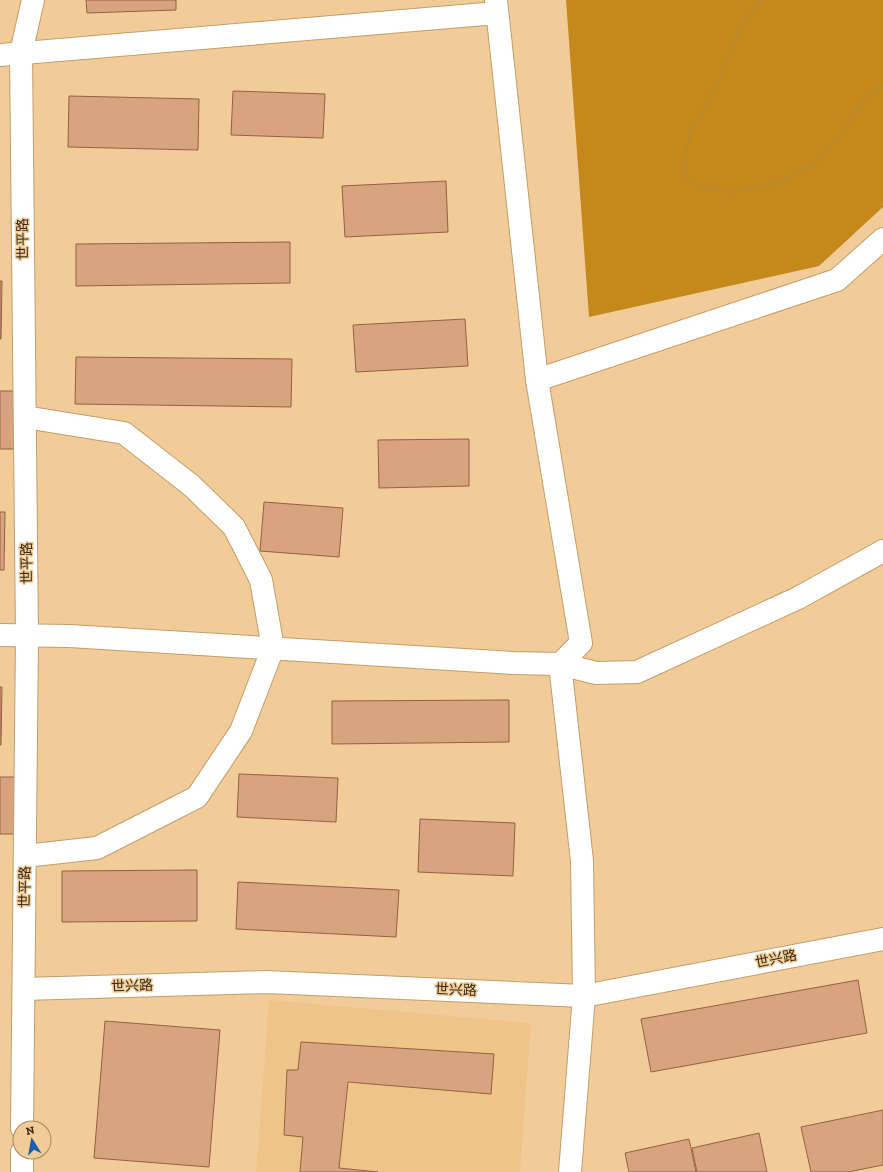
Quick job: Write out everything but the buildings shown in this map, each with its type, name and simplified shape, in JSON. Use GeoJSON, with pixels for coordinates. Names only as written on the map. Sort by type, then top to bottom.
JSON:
{"type":"FeatureCollection","features":[{"type":"Feature","properties":{"kind":"street","name":"世平路"},"geometry":{"type":"LineString","coordinates":[[22,1120],[28,636],[25,417],[11,54],[33,0]]}},
{"type":"Feature","properties":{"kind":"street"},"geometry":{"type":"LineString","coordinates":[[11,54],[497,7],[537,380],[581,643],[560,664]]}},
{"type":"Feature","properties":{"kind":"street"},"geometry":{"type":"LineString","coordinates":[[537,380],[837,280],[883,240]]}},
{"type":"Feature","properties":{"kind":"street"},"geometry":{"type":"LineString","coordinates":[[25,417],[124,433],[192,486],[234,527],[261,580],[273,648],[241,731],[197,797],[97,848],[25,856]]}},
{"type":"Feature","properties":{"kind":"street"},"geometry":{"type":"LineString","coordinates":[[0,635],[69,636],[512,663],[560,664],[596,673],[637,672],[798,598],[883,551]]}},
{"type":"Feature","properties":{"kind":"street"},"geometry":{"type":"LineString","coordinates":[[560,664],[582,861],[584,996],[570,1172]]}},
{"type":"Feature","properties":{"kind":"street","name":"世兴路"},"geometry":{"type":"LineString","coordinates":[[24,989],[267,982],[584,996],[883,939]]}},
{"type":"Feature","properties":{"kind":"street"},"geometry":{"type":"LineString","coordinates":[[22,1160],[22,1172]]}},
{"type":"Feature","properties":{"kind":"path"},"geometry":{"type":"LineString","coordinates":[[761,0],[740,29],[718,83],[691,130],[686,152],[686,177],[706,190],[736,192],[773,184],[812,167],[838,137],[866,98],[883,85]]}},
{"type":"Feature","properties":{"kind":"shaded area"},"geometry":{"type":"Polygon","coordinates":[[[566,0],[883,0],[883,207],[819,266],[589,317],[566,0]]]}},
{"type":"Feature","properties":{"kind":"shaded area"},"geometry":{"type":"Polygon","coordinates":[[[269,1000],[531,1023],[520,1172],[256,1172],[269,1000]]]}}]}
